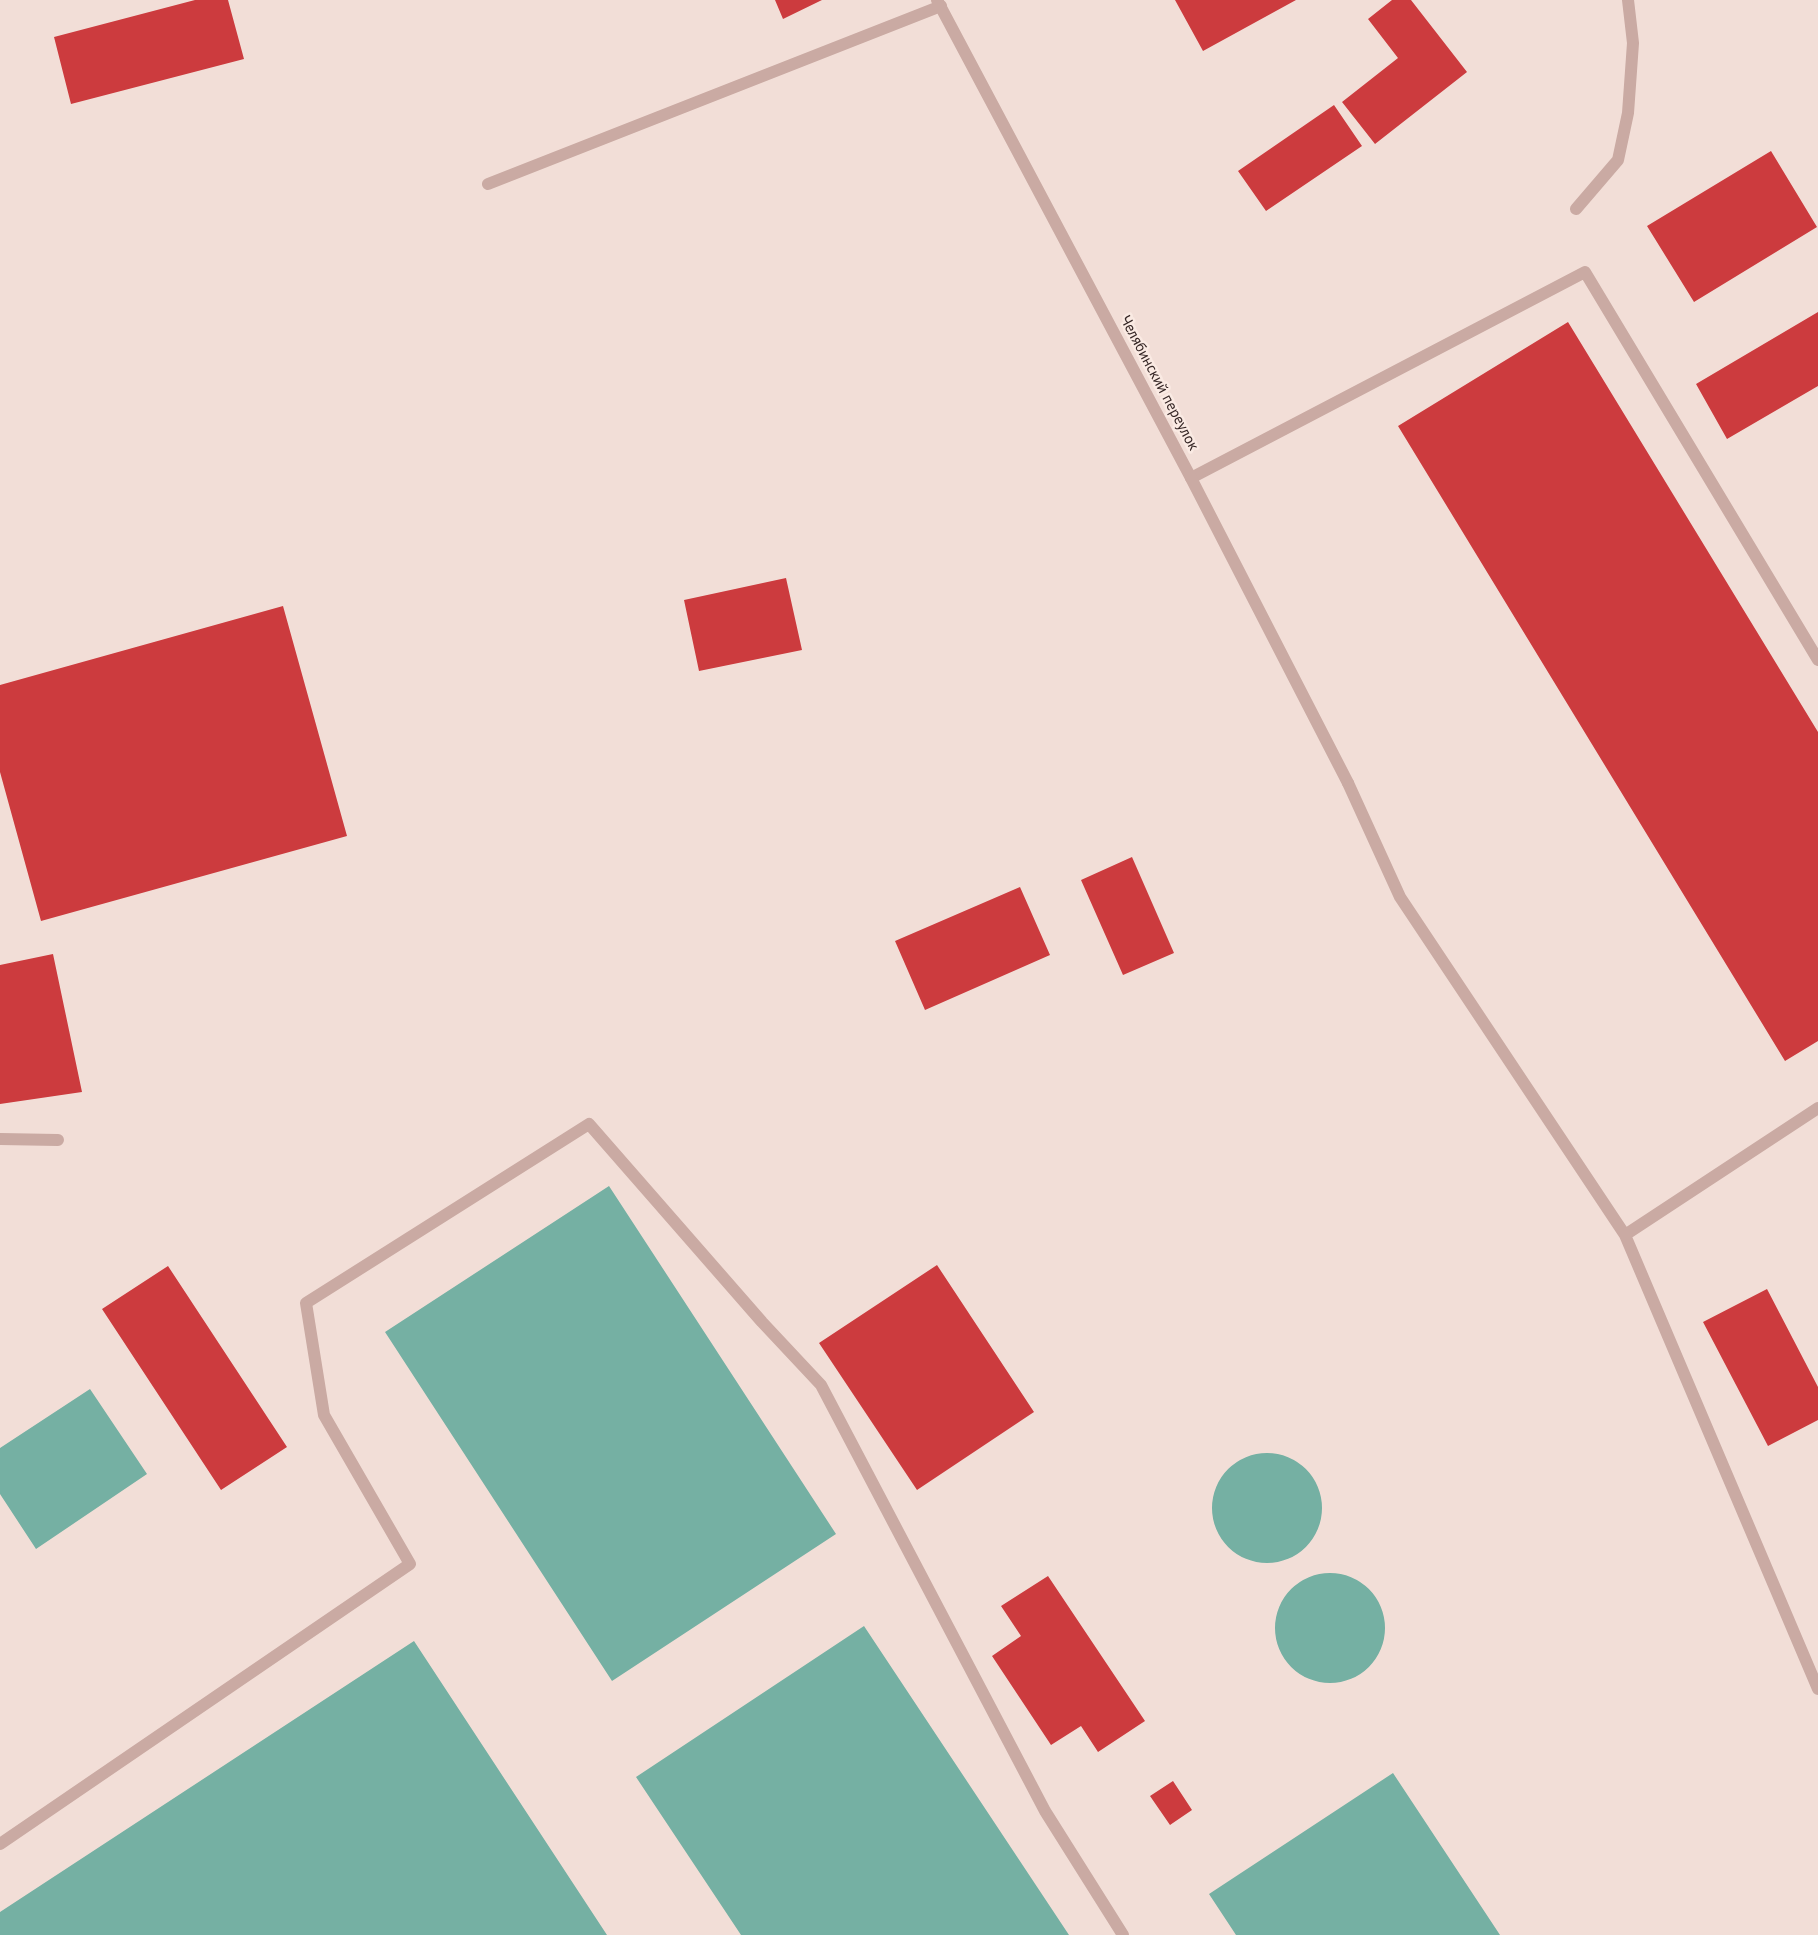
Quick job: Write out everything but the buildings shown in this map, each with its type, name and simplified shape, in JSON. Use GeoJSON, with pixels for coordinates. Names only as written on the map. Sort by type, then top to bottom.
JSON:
{"type":"FeatureCollection","features":[{"type":"Feature","properties":{"kind":"street"},"geometry":{"type":"LineString","coordinates":[[1576,209],[1618,160],[1628,113],[1633,43],[1628,0]]}},
{"type":"Feature","properties":{"kind":"street"},"geometry":{"type":"LineString","coordinates":[[488,184],[939,3]]}},
{"type":"Feature","properties":{"kind":"street","name":"Челябинский переулок"},"geometry":{"type":"LineString","coordinates":[[939,3],[1191,478],[1348,784],[1400,897],[1625,1235],[1818,1689]]}},
{"type":"Feature","properties":{"kind":"street"},"geometry":{"type":"LineString","coordinates":[[1191,478],[1585,272],[1818,660]]}},
{"type":"Feature","properties":{"kind":"street"},"geometry":{"type":"LineString","coordinates":[[1625,1235],[1818,1108]]}},
{"type":"Feature","properties":{"kind":"street"},"geometry":{"type":"LineString","coordinates":[[0,1844],[410,1564],[324,1415],[306,1303],[589,1124],[762,1322],[821,1385],[1045,1811],[1123,1935]]}},
{"type":"Feature","properties":{"kind":"street"},"geometry":{"type":"LineString","coordinates":[[0,1139],[58,1140]]}},
{"type":"Feature","properties":{"kind":"water"},"geometry":{"type":"Polygon","coordinates":[[[609,1186],[836,1534],[612,1681],[385,1332],[609,1186]]]}},
{"type":"Feature","properties":{"kind":"water"},"geometry":{"type":"Polygon","coordinates":[[[90,1389],[147,1474],[36,1549],[0,1494],[0,1448],[90,1389]]]}},
{"type":"Feature","properties":{"kind":"water"},"geometry":{"type":"Polygon","coordinates":[[[1267,1453],[1288,1457],[1306,1469],[1318,1487],[1322,1508],[1318,1529],[1306,1547],[1288,1559],[1267,1563],[1246,1559],[1228,1547],[1216,1529],[1212,1508],[1216,1487],[1228,1469],[1246,1457],[1267,1453]]]}},
{"type":"Feature","properties":{"kind":"water"},"geometry":{"type":"Polygon","coordinates":[[[1330,1573],[1351,1577],[1369,1589],[1381,1607],[1385,1628],[1381,1649],[1369,1667],[1351,1679],[1330,1683],[1309,1679],[1291,1667],[1279,1649],[1275,1628],[1279,1607],[1291,1589],[1309,1577],[1330,1573]]]}},
{"type":"Feature","properties":{"kind":"water"},"geometry":{"type":"Polygon","coordinates":[[[864,1626],[1069,1935],[741,1935],[636,1777],[864,1626]]]}},
{"type":"Feature","properties":{"kind":"water"},"geometry":{"type":"Polygon","coordinates":[[[414,1641],[607,1935],[0,1935],[0,1912],[414,1641]]]}},
{"type":"Feature","properties":{"kind":"water"},"geometry":{"type":"Polygon","coordinates":[[[1393,1773],[1500,1935],[1236,1935],[1209,1894],[1393,1773]]]}}]}
